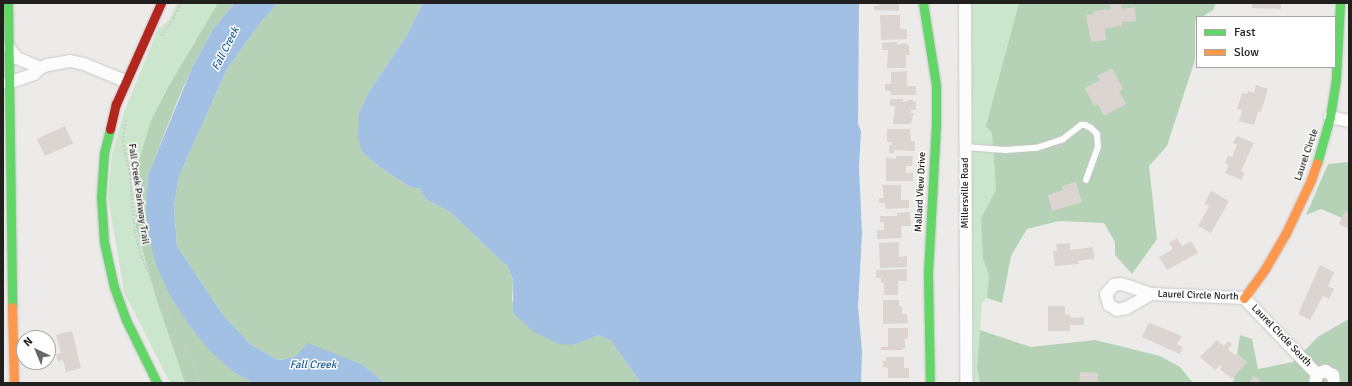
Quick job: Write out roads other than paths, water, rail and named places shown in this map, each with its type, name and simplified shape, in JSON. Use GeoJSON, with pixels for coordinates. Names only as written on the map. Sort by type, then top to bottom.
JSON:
{"type":"FeatureCollection","features":[{"type":"Feature","properties":{"kind":"main road"},"geometry":{"type":"LineString","coordinates":[[8,3],[8,47],[5,83],[8,110],[14,383]]}},
{"type":"Feature","properties":{"kind":"main road"},"geometry":{"type":"LineString","coordinates":[[157,383],[118,298],[104,242],[101,197],[104,153],[112,117],[125,81],[161,3]]}},
{"type":"Feature","properties":{"kind":"main road","name":"Mallard View Drive"},"geometry":{"type":"LineString","coordinates":[[923,3],[936,85],[936,125],[928,273],[930,383]]}},
{"type":"Feature","properties":{"kind":"main road","name":"Laurel Circle"},"geometry":{"type":"LineString","coordinates":[[1244,298],[1268,263],[1297,212],[1311,180],[1330,117],[1339,44],[1340,3]]}},
{"type":"Feature","properties":{"kind":"main road"},"geometry":{"type":"LineString","coordinates":[[3,98],[8,110]]}},
{"type":"Feature","properties":{"kind":"street","name":"Millersville Road"},"geometry":{"type":"LineString","coordinates":[[965,3],[966,383]]}},
{"type":"Feature","properties":{"kind":"street"},"geometry":{"type":"LineString","coordinates":[[8,47],[17,58],[40,68]]}},
{"type":"Feature","properties":{"kind":"street"},"geometry":{"type":"LineString","coordinates":[[5,83],[34,74],[40,68],[55,63],[72,61],[125,81]]}},
{"type":"Feature","properties":{"kind":"street"},"geometry":{"type":"LineString","coordinates":[[1330,117],[1349,121]]}},
{"type":"Feature","properties":{"kind":"street","name":"Laurel Circle North"},"geometry":{"type":"LineString","coordinates":[[1152,294],[1244,298]]}},
{"type":"Feature","properties":{"kind":"street","name":"Laurel Circle South"},"geometry":{"type":"LineString","coordinates":[[1244,298],[1316,379],[1323,371],[1330,372],[1334,377],[1334,383]]}},
{"type":"Feature","properties":{"kind":"lane"},"geometry":{"type":"LineString","coordinates":[[965,147],[1005,150],[1036,148],[1063,139],[1081,125],[1085,125],[1097,134],[1098,147],[1091,170],[1086,180]]}},
{"type":"Feature","properties":{"kind":"water","name":"Fall Creek"},"geometry":{"type":"Polygon","coordinates":[[[235,3],[278,3],[260,23],[227,69],[179,176],[174,206],[177,246],[223,315],[250,344],[278,360],[295,357],[308,343],[363,365],[385,383],[254,383],[235,373],[209,350],[189,325],[170,296],[156,264],[149,238],[146,208],[148,175],[192,68],[213,29],[235,3]]]}},
{"type":"Feature","properties":{"kind":"water"},"geometry":{"type":"Polygon","coordinates":[[[423,3],[859,3],[858,124],[861,131],[859,167],[862,233],[858,307],[862,351],[861,383],[641,383],[611,341],[599,335],[574,345],[559,344],[534,332],[513,313],[513,280],[508,267],[450,212],[426,199],[420,189],[408,186],[381,168],[362,152],[358,136],[359,113],[368,93],[407,35],[423,3]]]}}]}
